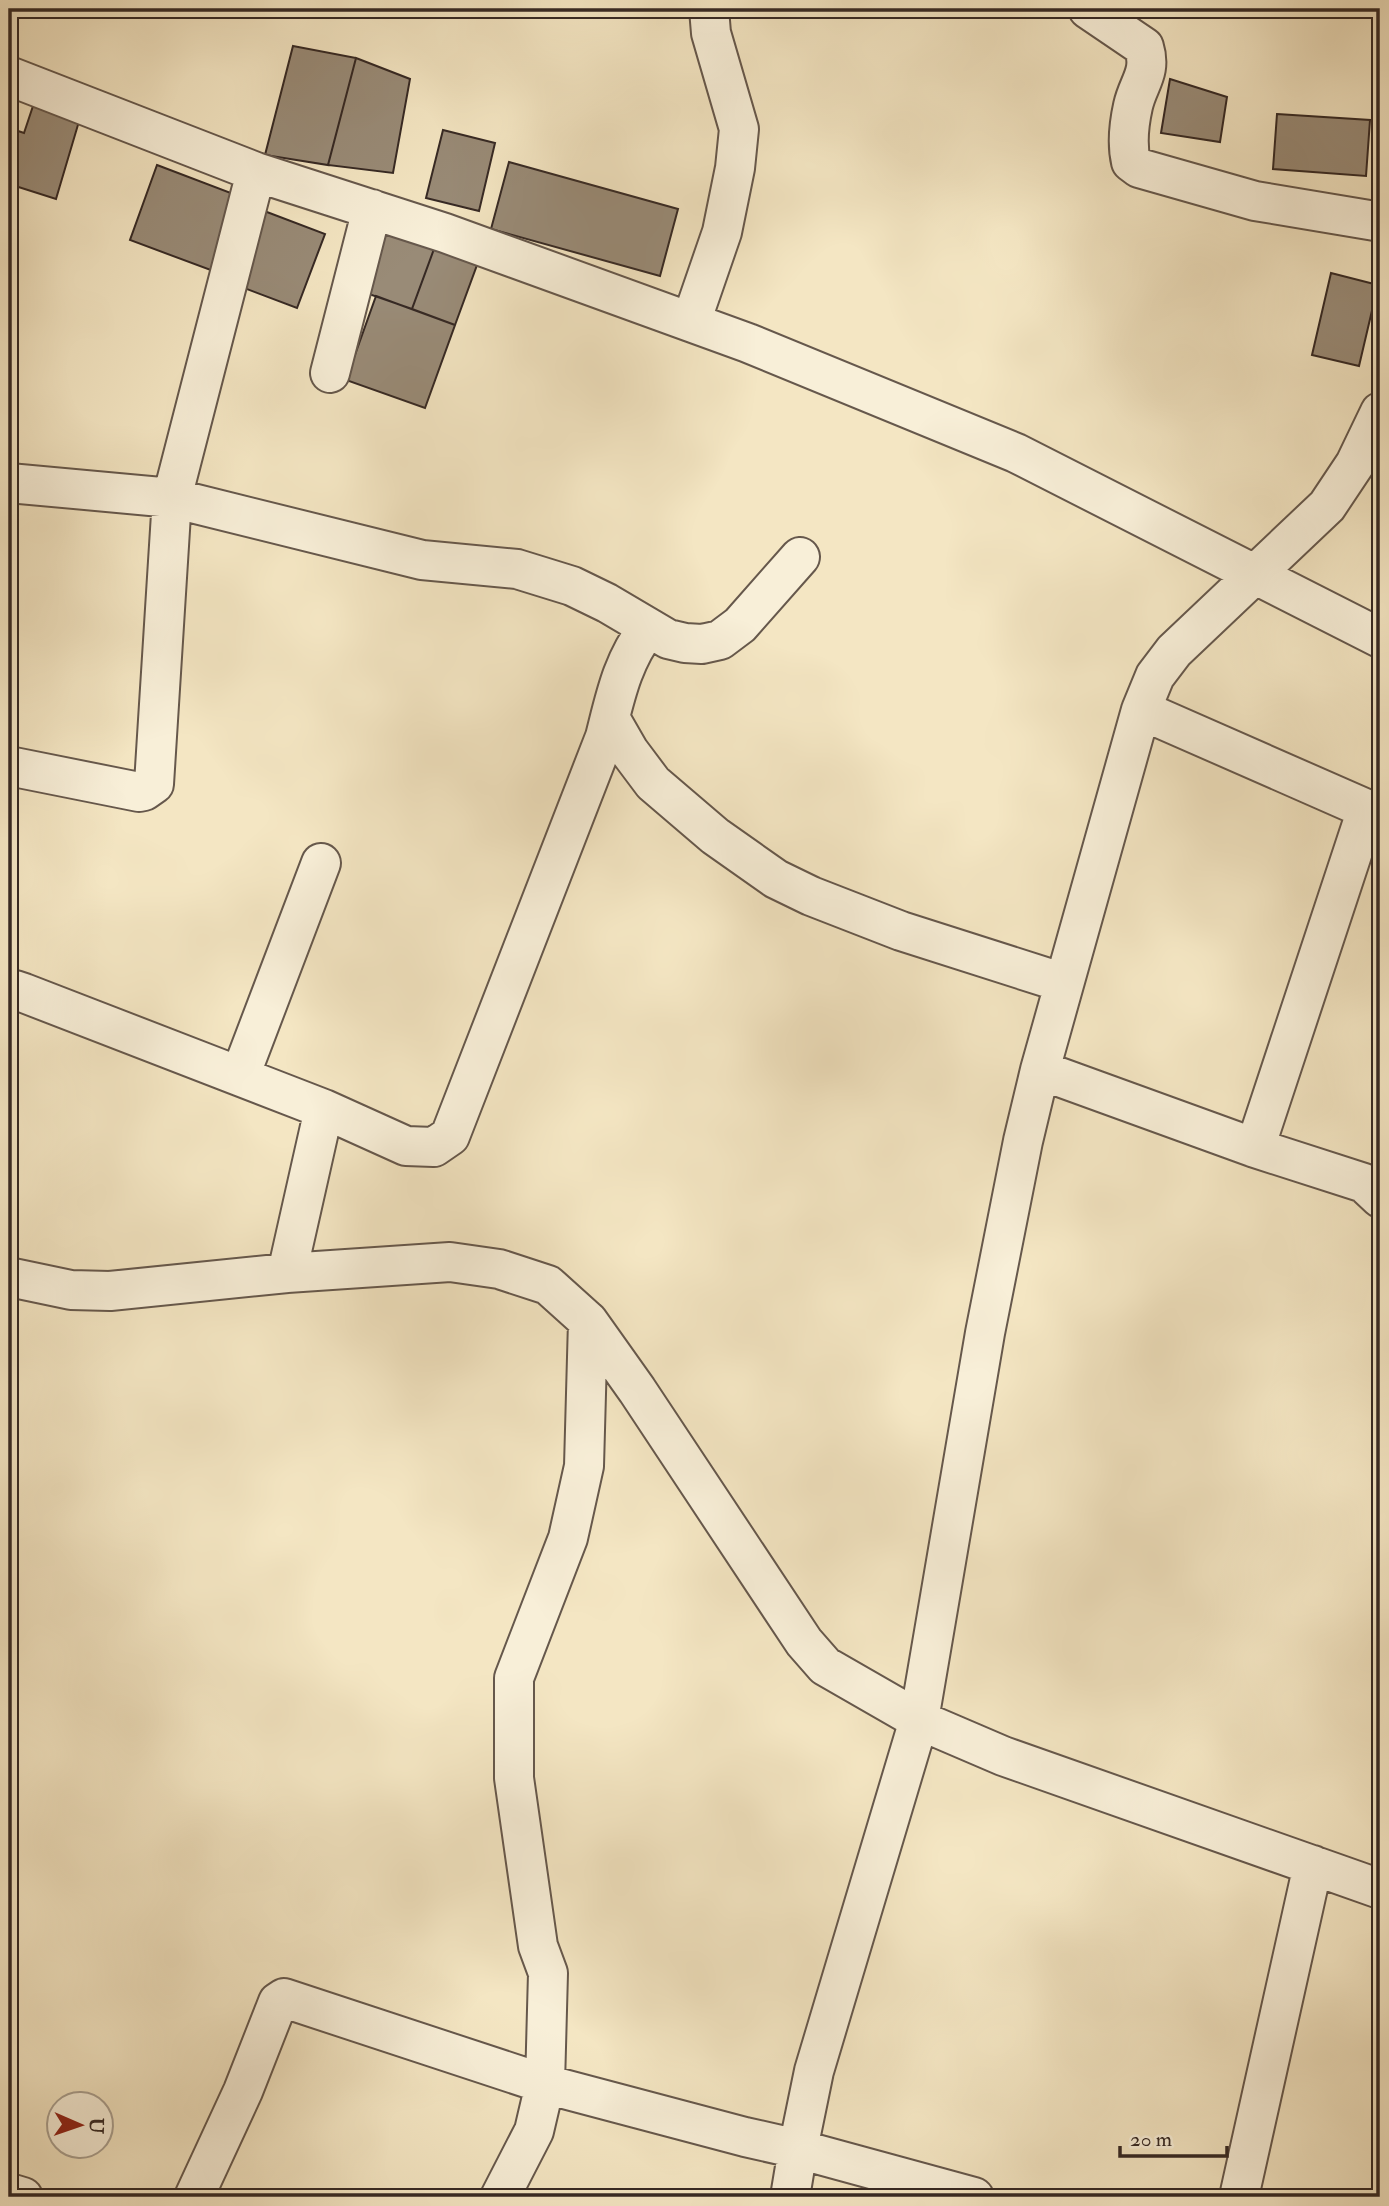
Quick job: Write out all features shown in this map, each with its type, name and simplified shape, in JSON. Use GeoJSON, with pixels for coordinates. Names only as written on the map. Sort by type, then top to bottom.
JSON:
{"type":"FeatureCollection","features":[{"type":"Feature","properties":{"kind":"street"},"geometry":{"type":"LineString","coordinates":[[691,322],[722,232],[735,168],[739,129],[711,33],[709,9]]}},
{"type":"Feature","properties":{"kind":"street"},"geometry":{"type":"LineString","coordinates":[[1088,9],[1144,47],[1148,69],[1133,104],[1129,153],[1131,162],[1139,168],[1255,201],[1375,221],[1380,218]]}},
{"type":"Feature","properties":{"kind":"street"},"geometry":{"type":"LineString","coordinates":[[9,76],[256,172],[445,233],[748,343],[1016,453],[1380,638]]}},
{"type":"Feature","properties":{"kind":"street"},"geometry":{"type":"LineString","coordinates":[[9,766],[139,792],[154,784],[172,498],[256,172]]}},
{"type":"Feature","properties":{"kind":"street"},"geometry":{"type":"LineString","coordinates":[[330,373],[372,209]]}},
{"type":"Feature","properties":{"kind":"street"},"geometry":{"type":"LineString","coordinates":[[790,2197],[814,2071],[919,1720],[985,1333],[1023,1141],[1040,1070],[1141,710],[1155,676],[1174,651],[1327,506],[1354,464],[1380,412]]}},
{"type":"Feature","properties":{"kind":"street"},"geometry":{"type":"LineString","coordinates":[[9,483],[172,498],[422,560],[506,567],[542,575],[607,603],[668,639],[685,643],[702,644],[720,640],[740,625],[800,557]]}},
{"type":"Feature","properties":{"kind":"street"},"geometry":{"type":"LineString","coordinates":[[9,992],[15,990],[24,993],[240,1076],[324,1109],[406,1146],[433,1147],[450,1136],[600,750],[627,659],[648,628]]}},
{"type":"Feature","properties":{"kind":"street"},"geometry":{"type":"LineString","coordinates":[[1141,710],[1374,812],[1255,1148]]}},
{"type":"Feature","properties":{"kind":"street"},"geometry":{"type":"LineString","coordinates":[[610,718],[629,751],[653,783],[715,836],[775,879],[811,897],[901,931],[1064,983]]}},
{"type":"Feature","properties":{"kind":"street"},"geometry":{"type":"LineString","coordinates":[[240,1076],[321,863]]}},
{"type":"Feature","properties":{"kind":"street"},"geometry":{"type":"LineString","coordinates":[[1040,1070],[1255,1148],[1364,1183],[1380,1198]]}},
{"type":"Feature","properties":{"kind":"street"},"geometry":{"type":"LineString","coordinates":[[287,1273],[324,1109]]}},
{"type":"Feature","properties":{"kind":"street"},"geometry":{"type":"LineString","coordinates":[[9,1277],[71,1290],[110,1291],[287,1273],[450,1262],[499,1269],[548,1285],[587,1321],[637,1390],[804,1642],[825,1666],[919,1720],[1003,1756],[1380,1889]]}},
{"type":"Feature","properties":{"kind":"street"},"geometry":{"type":"LineString","coordinates":[[500,2197],[534,2131],[545,2084],[548,1973],[538,1946],[514,1779],[514,1678],[568,1538],[584,1466],[587,1321]]}},
{"type":"Feature","properties":{"kind":"street"},"geometry":{"type":"LineString","coordinates":[[1239,2197],[1313,1865]]}},
{"type":"Feature","properties":{"kind":"street"},"geometry":{"type":"LineString","coordinates":[[194,2197],[243,2091],[278,2003],[284,1998],[545,2084],[974,2197]]}},
{"type":"Feature","properties":{"kind":"street"},"geometry":{"type":"LineString","coordinates":[[9,2196],[13,2194],[23,2197]]}},
{"type":"Feature","properties":{"kind":"building"},"geometry":{"type":"Polygon","coordinates":[[[293,46],[356,58],[328,165],[265,155],[293,46]]]}},
{"type":"Feature","properties":{"kind":"building"},"geometry":{"type":"Polygon","coordinates":[[[356,58],[410,79],[393,173],[328,165],[356,58]]]}},
{"type":"Feature","properties":{"kind":"building"},"geometry":{"type":"Polygon","coordinates":[[[1170,79],[1227,97],[1220,142],[1161,133],[1170,79]]]}},
{"type":"Feature","properties":{"kind":"building"},"geometry":{"type":"Polygon","coordinates":[[[34,103],[80,118],[56,199],[9,184],[9,128],[24,133],[34,103]]]}},
{"type":"Feature","properties":{"kind":"building"},"geometry":{"type":"Polygon","coordinates":[[[1277,114],[1370,120],[1366,176],[1273,169],[1277,114]]]}},
{"type":"Feature","properties":{"kind":"building"},"geometry":{"type":"Polygon","coordinates":[[[443,130],[495,143],[479,211],[426,198],[443,130]]]}},
{"type":"Feature","properties":{"kind":"building"},"geometry":{"type":"Polygon","coordinates":[[[509,162],[678,209],[660,276],[491,229],[509,162]]]}},
{"type":"Feature","properties":{"kind":"building"},"geometry":{"type":"Polygon","coordinates":[[[157,165],[244,198],[216,272],[130,240],[157,165]]]}},
{"type":"Feature","properties":{"kind":"building"},"geometry":{"type":"Polygon","coordinates":[[[9,184],[16,186],[9,211],[9,184]]]}},
{"type":"Feature","properties":{"kind":"building"},"geometry":{"type":"Polygon","coordinates":[[[259,209],[325,234],[297,308],[231,283],[259,209]]]}},
{"type":"Feature","properties":{"kind":"building"},"geometry":{"type":"Polygon","coordinates":[[[385,231],[434,249],[412,309],[363,292],[385,231]]]}},
{"type":"Feature","properties":{"kind":"building"},"geometry":{"type":"Polygon","coordinates":[[[434,249],[477,265],[455,325],[412,309],[434,249]]]}},
{"type":"Feature","properties":{"kind":"building"},"geometry":{"type":"Polygon","coordinates":[[[1331,273],[1378,285],[1359,366],[1312,355],[1331,273]]]}},
{"type":"Feature","properties":{"kind":"building"},"geometry":{"type":"Polygon","coordinates":[[[376,296],[455,325],[425,408],[346,380],[376,296]]]}}]}
